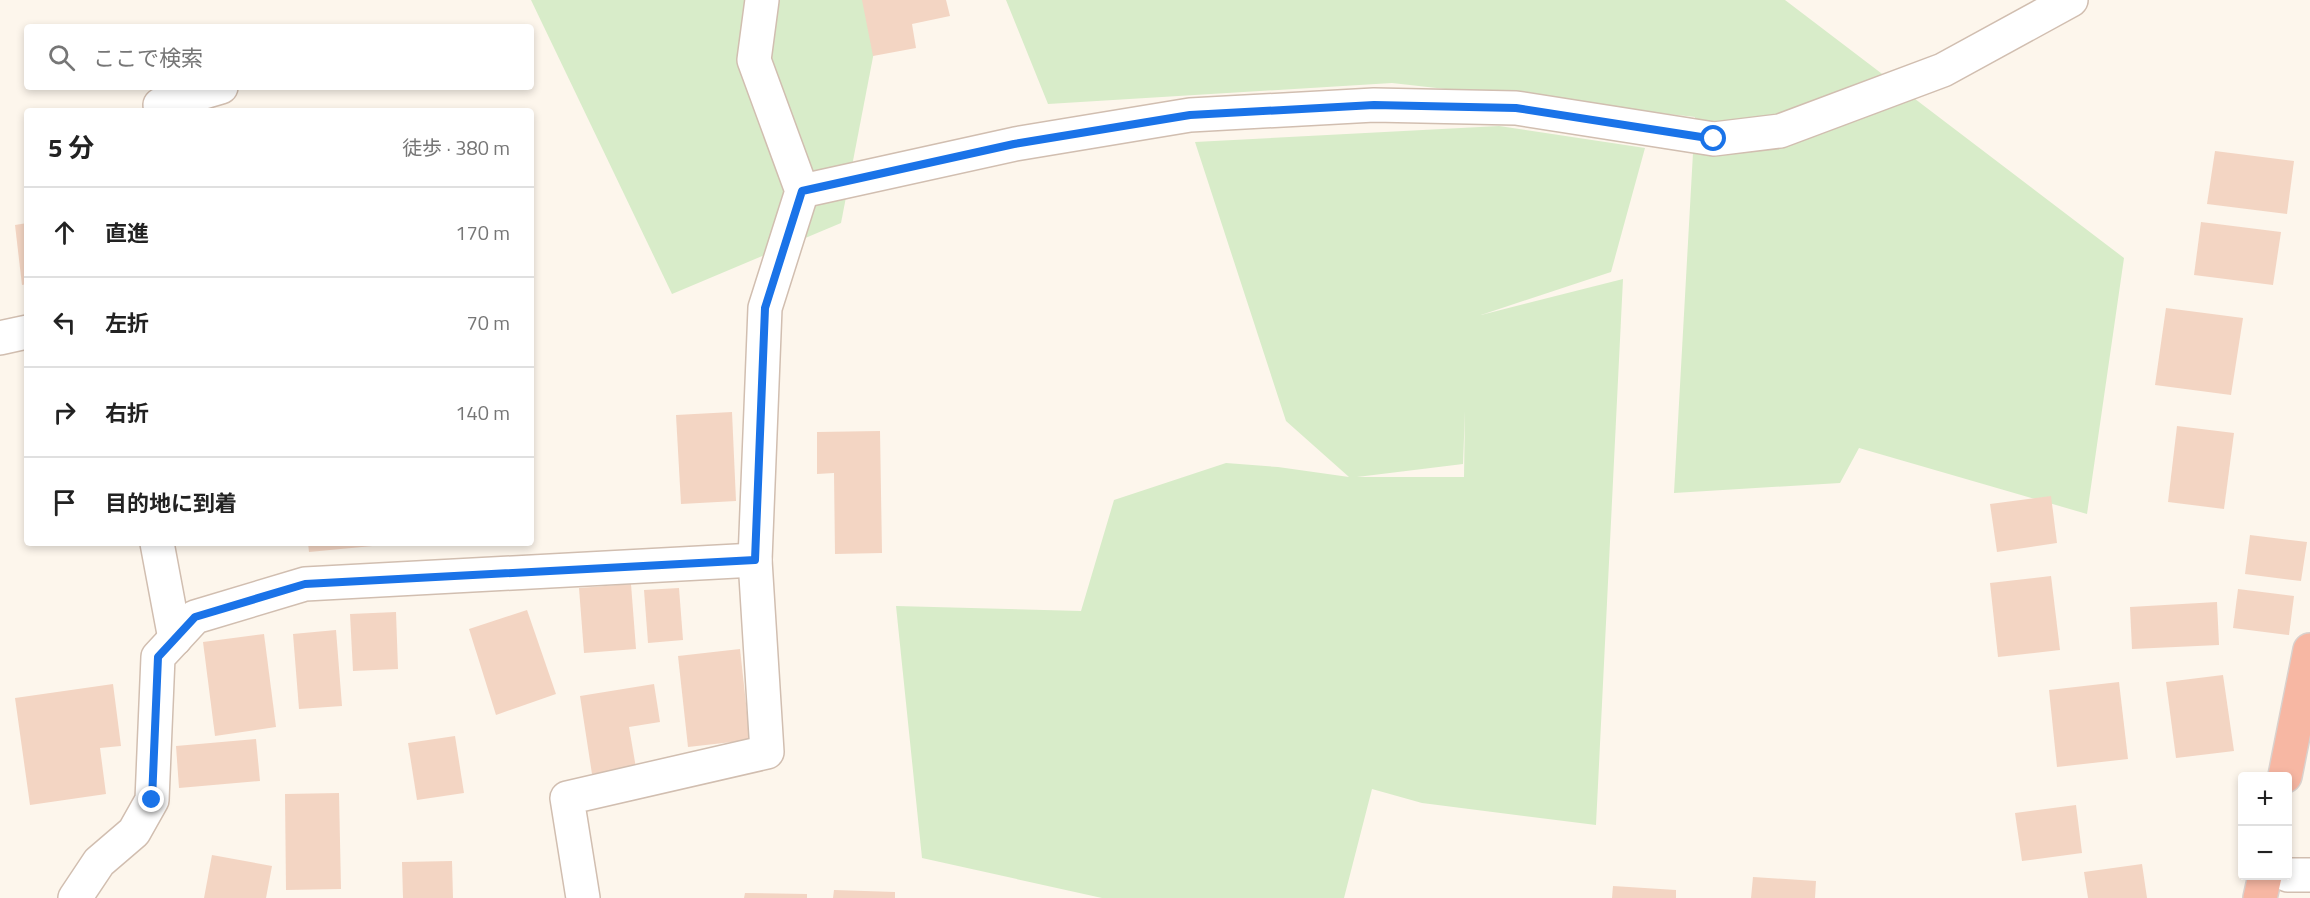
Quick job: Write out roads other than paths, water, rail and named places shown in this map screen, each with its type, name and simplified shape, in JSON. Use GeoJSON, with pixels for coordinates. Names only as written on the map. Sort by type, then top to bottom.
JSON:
{"type":"FeatureCollection","features":[{"type":"Feature","properties":{"kind":"highway"},"geometry":{"type":"LineString","coordinates":[[2285,772],[2310,650]]}},
{"type":"Feature","properties":{"kind":"highway"},"geometry":{"type":"LineString","coordinates":[[2260,898],[2264,880]]}},
{"type":"Feature","properties":{"kind":"street"},"geometry":{"type":"LineString","coordinates":[[583,898],[567,798],[767,752],[755,560],[765,308],[802,191],[754,60],[762,0]]}},
{"type":"Feature","properties":{"kind":"street"},"geometry":{"type":"LineString","coordinates":[[802,191],[1014,144],[1202,115],[1374,105],[1516,108],[1714,139],[1780,131],[1943,70],[2071,0]]}},
{"type":"Feature","properties":{"kind":"street"},"geometry":{"type":"LineString","coordinates":[[161,108],[160,105],[211,90]]}},
{"type":"Feature","properties":{"kind":"street"},"geometry":{"type":"LineString","coordinates":[[0,338],[24,333]]}},
{"type":"Feature","properties":{"kind":"street"},"geometry":{"type":"LineString","coordinates":[[163,548],[174,639]]}},
{"type":"Feature","properties":{"kind":"street"},"geometry":{"type":"LineString","coordinates":[[75,898],[99,862],[134,832],[152,800],[158,657],[195,617],[305,584],[755,560]]}},
{"type":"Feature","properties":{"kind":"street"},"geometry":{"type":"LineString","coordinates":[[2292,875],[2310,875]]}}]}
